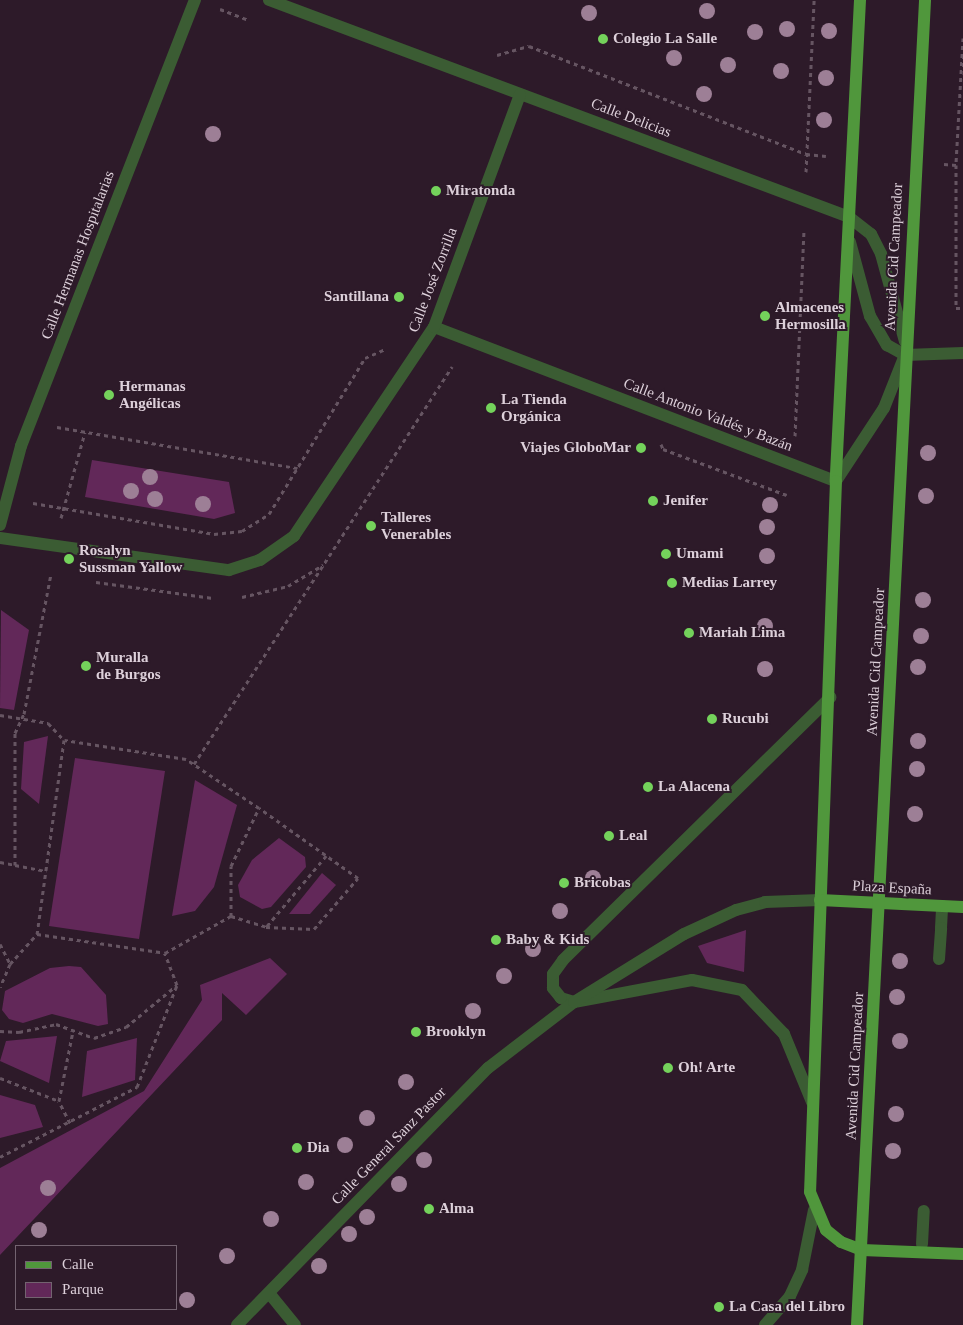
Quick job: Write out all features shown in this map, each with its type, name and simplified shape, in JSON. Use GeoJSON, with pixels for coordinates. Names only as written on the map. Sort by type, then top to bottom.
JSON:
{"type":"FeatureCollection","features":[{"type":"Feature","properties":{"kind":"main road"},"geometry":{"type":"LineString","coordinates":[[860,0],[836,481],[830,697],[810,1167],[814,1210],[826,1230],[841,1242],[862,1250],[921,1248],[963,1254]]}},
{"type":"Feature","properties":{"kind":"main road","name":"Avenida Cid Campeador"},"geometry":{"type":"LineString","coordinates":[[857,1325],[880,904],[905,348],[925,0]]}},
{"type":"Feature","properties":{"kind":"main road","name":"Plaza España"},"geometry":{"type":"LineString","coordinates":[[820,900],[963,907]]}},
{"type":"Feature","properties":{"kind":"street","name":"Calle Hermanas Hospitalarias"},"geometry":{"type":"LineString","coordinates":[[0,525],[5,498],[30,422],[195,0]]}},
{"type":"Feature","properties":{"kind":"street","name":"Calle Delicias"},"geometry":{"type":"LineString","coordinates":[[269,0],[849,217],[871,234],[881,254],[905,348]]}},
{"type":"Feature","properties":{"kind":"street","name":"Calle José Zorrilla"},"geometry":{"type":"LineString","coordinates":[[0,538],[229,570],[260,560],[294,536],[434,327],[520,94]]}},
{"type":"Feature","properties":{"kind":"street"},"geometry":{"type":"LineString","coordinates":[[848,237],[870,316],[887,345],[963,353]]}},
{"type":"Feature","properties":{"kind":"street","name":"Calle Antonio Valdés y Bazán"},"geometry":{"type":"LineString","coordinates":[[434,327],[836,481]]}},
{"type":"Feature","properties":{"kind":"street"},"geometry":{"type":"LineString","coordinates":[[836,481],[884,408],[905,348]]}},
{"type":"Feature","properties":{"kind":"street"},"geometry":{"type":"LineString","coordinates":[[574,1002],[561,998],[553,988],[553,974],[563,960],[830,697]]}},
{"type":"Feature","properties":{"kind":"street","name":"Calle General Sanz Pastor"},"geometry":{"type":"LineString","coordinates":[[237,1325],[488,1068],[574,1002],[684,934],[736,910],[765,902],[820,900]]}},
{"type":"Feature","properties":{"kind":"street"},"geometry":{"type":"LineString","coordinates":[[939,959],[942,906]]}},
{"type":"Feature","properties":{"kind":"street","name":"Calle General Sanz Pastor"},"geometry":{"type":"LineString","coordinates":[[574,1002],[692,980],[742,990],[784,1034],[812,1104]]}},
{"type":"Feature","properties":{"kind":"street"},"geometry":{"type":"LineString","coordinates":[[765,1325],[790,1296],[802,1270],[814,1210]]}},
{"type":"Feature","properties":{"kind":"street"},"geometry":{"type":"LineString","coordinates":[[921,1248],[924,1211]]}},
{"type":"Feature","properties":{"kind":"street"},"geometry":{"type":"LineString","coordinates":[[269,1293],[296,1325]]}},
{"type":"Feature","properties":{"kind":"path"},"geometry":{"type":"LineString","coordinates":[[805,180],[814,0]]}},
{"type":"Feature","properties":{"kind":"path"},"geometry":{"type":"LineString","coordinates":[[963,38],[956,164],[956,308],[963,308]]}},
{"type":"Feature","properties":{"kind":"path"},"geometry":{"type":"LineString","coordinates":[[487,52],[496,56],[529,46],[806,154],[829,156]]}},
{"type":"Feature","properties":{"kind":"path"},"geometry":{"type":"LineString","coordinates":[[786,431],[795,435],[804,224]]}},
{"type":"Feature","properties":{"kind":"path"},"geometry":{"type":"LineString","coordinates":[[5,498],[214,534],[242,531],[269,514],[365,358],[390,348]]}},
{"type":"Feature","properties":{"kind":"path"},"geometry":{"type":"LineString","coordinates":[[194,764],[449,366],[459,367]]}},
{"type":"Feature","properties":{"kind":"path"},"geometry":{"type":"LineString","coordinates":[[30,422],[298,468]]}},
{"type":"Feature","properties":{"kind":"path"},"geometry":{"type":"LineString","coordinates":[[64,508],[85,432]]}},
{"type":"Feature","properties":{"kind":"path"},"geometry":{"type":"LineString","coordinates":[[658,433],[663,449],[787,495]]}},
{"type":"Feature","properties":{"kind":"path"},"geometry":{"type":"LineString","coordinates":[[15,865],[15,733],[22,720],[51,574]]}},
{"type":"Feature","properties":{"kind":"path"},"geometry":{"type":"LineString","coordinates":[[0,716],[48,723],[64,740],[186,759],[358,878],[314,929],[266,927],[231,916],[165,953],[37,934]]}},
{"type":"Feature","properties":{"kind":"path"},"geometry":{"type":"LineString","coordinates":[[0,987],[10,964],[37,934],[64,740]]}},
{"type":"Feature","properties":{"kind":"path"},"geometry":{"type":"LineString","coordinates":[[231,916],[230,866],[259,808]]}},
{"type":"Feature","properties":{"kind":"path"},"geometry":{"type":"LineString","coordinates":[[266,927],[326,856]]}},
{"type":"Feature","properties":{"kind":"path"},"geometry":{"type":"LineString","coordinates":[[0,862],[46,871]]}},
{"type":"Feature","properties":{"kind":"path"},"geometry":{"type":"LineString","coordinates":[[0,944],[1,954],[10,964]]}},
{"type":"Feature","properties":{"kind":"path"},"geometry":{"type":"LineString","coordinates":[[0,1157],[70,1123],[137,1087],[177,985],[165,953]]}},
{"type":"Feature","properties":{"kind":"path"},"geometry":{"type":"LineString","coordinates":[[0,1031],[19,1032],[56,1024],[94,1038],[126,1027],[177,985]]}},
{"type":"Feature","properties":{"kind":"path"},"geometry":{"type":"LineString","coordinates":[[58,1101],[73,1031]]}},
{"type":"Feature","properties":{"kind":"path"},"geometry":{"type":"LineString","coordinates":[[0,1078],[58,1101],[70,1123]]}},
{"type":"Feature","properties":{"kind":"green space"},"geometry":{"type":"Polygon","coordinates":[[[92,460],[229,482],[235,513],[214,519],[85,497],[92,460]]]}},
{"type":"Feature","properties":{"kind":"green space"},"geometry":{"type":"Polygon","coordinates":[[[1,610],[29,630],[14,710],[0,708],[1,610]]]}},
{"type":"Feature","properties":{"kind":"green space"},"geometry":{"type":"Polygon","coordinates":[[[48,736],[39,804],[21,789],[24,742],[48,736]]]}},
{"type":"Feature","properties":{"kind":"green space"},"geometry":{"type":"Polygon","coordinates":[[[75,758],[165,771],[139,939],[49,926],[75,758]]]}},
{"type":"Feature","properties":{"kind":"green space"},"geometry":{"type":"Polygon","coordinates":[[[195,780],[237,805],[214,887],[195,911],[172,916],[195,780]]]}},
{"type":"Feature","properties":{"kind":"green space"},"geometry":{"type":"Polygon","coordinates":[[[279,838],[305,857],[306,867],[271,907],[262,909],[240,897],[238,885],[252,860],[279,838]]]}},
{"type":"Feature","properties":{"kind":"green space"},"geometry":{"type":"Polygon","coordinates":[[[322,873],[336,885],[310,914],[289,914],[322,873]]]}},
{"type":"Feature","properties":{"kind":"green space"},"geometry":{"type":"Polygon","coordinates":[[[746,930],[744,972],[707,963],[698,946],[746,930]]]}},
{"type":"Feature","properties":{"kind":"green space"},"geometry":{"type":"Polygon","coordinates":[[[270,958],[287,974],[246,1015],[222,993],[222,1020],[0,1255],[0,1168],[144,1091],[202,1000],[200,985],[270,958]]]}},
{"type":"Feature","properties":{"kind":"green space"},"geometry":{"type":"Polygon","coordinates":[[[81,967],[106,995],[108,1024],[98,1026],[52,1014],[23,1023],[9,1019],[2,1010],[5,991],[50,968],[81,967]]]}},
{"type":"Feature","properties":{"kind":"green space"},"geometry":{"type":"Polygon","coordinates":[[[57,1036],[49,1083],[0,1061],[6,1041],[57,1036]]]}},
{"type":"Feature","properties":{"kind":"green space"},"geometry":{"type":"Polygon","coordinates":[[[137,1038],[135,1080],[82,1097],[87,1051],[137,1038]]]}},
{"type":"Feature","properties":{"kind":"green space"},"geometry":{"type":"Polygon","coordinates":[[[0,1095],[35,1105],[43,1127],[0,1138],[0,1095]]]}},
{"type":"Feature","properties":{"kind":"place","name":"Colegio La Salle"},"geometry":{"type":"Point","coordinates":[603,39]}},
{"type":"Feature","properties":{"kind":"place","name":"Miratonda"},"geometry":{"type":"Point","coordinates":[436,191]}},
{"type":"Feature","properties":{"kind":"place","name":"Santillana"},"geometry":{"type":"Point","coordinates":[399,297]}},
{"type":"Feature","properties":{"kind":"place","name":"Almacenes Hermosilla"},"geometry":{"type":"Point","coordinates":[765,316]}},
{"type":"Feature","properties":{"kind":"place","name":"Hermanas Angélicas"},"geometry":{"type":"Point","coordinates":[109,395]}},
{"type":"Feature","properties":{"kind":"place","name":"La Tienda Orgánica"},"geometry":{"type":"Point","coordinates":[491,408]}},
{"type":"Feature","properties":{"kind":"place","name":"Viajes GloboMar"},"geometry":{"type":"Point","coordinates":[641,448]}},
{"type":"Feature","properties":{"kind":"place","name":"Jenifer"},"geometry":{"type":"Point","coordinates":[653,501]}},
{"type":"Feature","properties":{"kind":"place","name":"Talleres Venerables"},"geometry":{"type":"Point","coordinates":[371,526]}},
{"type":"Feature","properties":{"kind":"place","name":"Umami"},"geometry":{"type":"Point","coordinates":[666,554]}},
{"type":"Feature","properties":{"kind":"place","name":"Rosalyn Sussman Yallow"},"geometry":{"type":"Point","coordinates":[69,559]}},
{"type":"Feature","properties":{"kind":"place","name":"Medias Larrey"},"geometry":{"type":"Point","coordinates":[672,583]}},
{"type":"Feature","properties":{"kind":"place","name":"Mariah Lima"},"geometry":{"type":"Point","coordinates":[689,633]}},
{"type":"Feature","properties":{"kind":"place","name":"Muralla de Burgos"},"geometry":{"type":"Point","coordinates":[86,666]}},
{"type":"Feature","properties":{"kind":"place","name":"Rucubi"},"geometry":{"type":"Point","coordinates":[712,719]}},
{"type":"Feature","properties":{"kind":"place","name":"La Alacena"},"geometry":{"type":"Point","coordinates":[648,787]}},
{"type":"Feature","properties":{"kind":"place","name":"Leal"},"geometry":{"type":"Point","coordinates":[609,836]}},
{"type":"Feature","properties":{"kind":"place","name":"Bricobas"},"geometry":{"type":"Point","coordinates":[564,883]}},
{"type":"Feature","properties":{"kind":"place","name":"Baby & Kids"},"geometry":{"type":"Point","coordinates":[496,940]}},
{"type":"Feature","properties":{"kind":"place","name":"Brooklyn"},"geometry":{"type":"Point","coordinates":[416,1032]}},
{"type":"Feature","properties":{"kind":"place","name":"Oh! Arte"},"geometry":{"type":"Point","coordinates":[668,1068]}},
{"type":"Feature","properties":{"kind":"place","name":"Dia"},"geometry":{"type":"Point","coordinates":[297,1148]}},
{"type":"Feature","properties":{"kind":"place","name":"Alma"},"geometry":{"type":"Point","coordinates":[429,1209]}},
{"type":"Feature","properties":{"kind":"place","name":"La Casa del Libro"},"geometry":{"type":"Point","coordinates":[719,1307]}}]}
